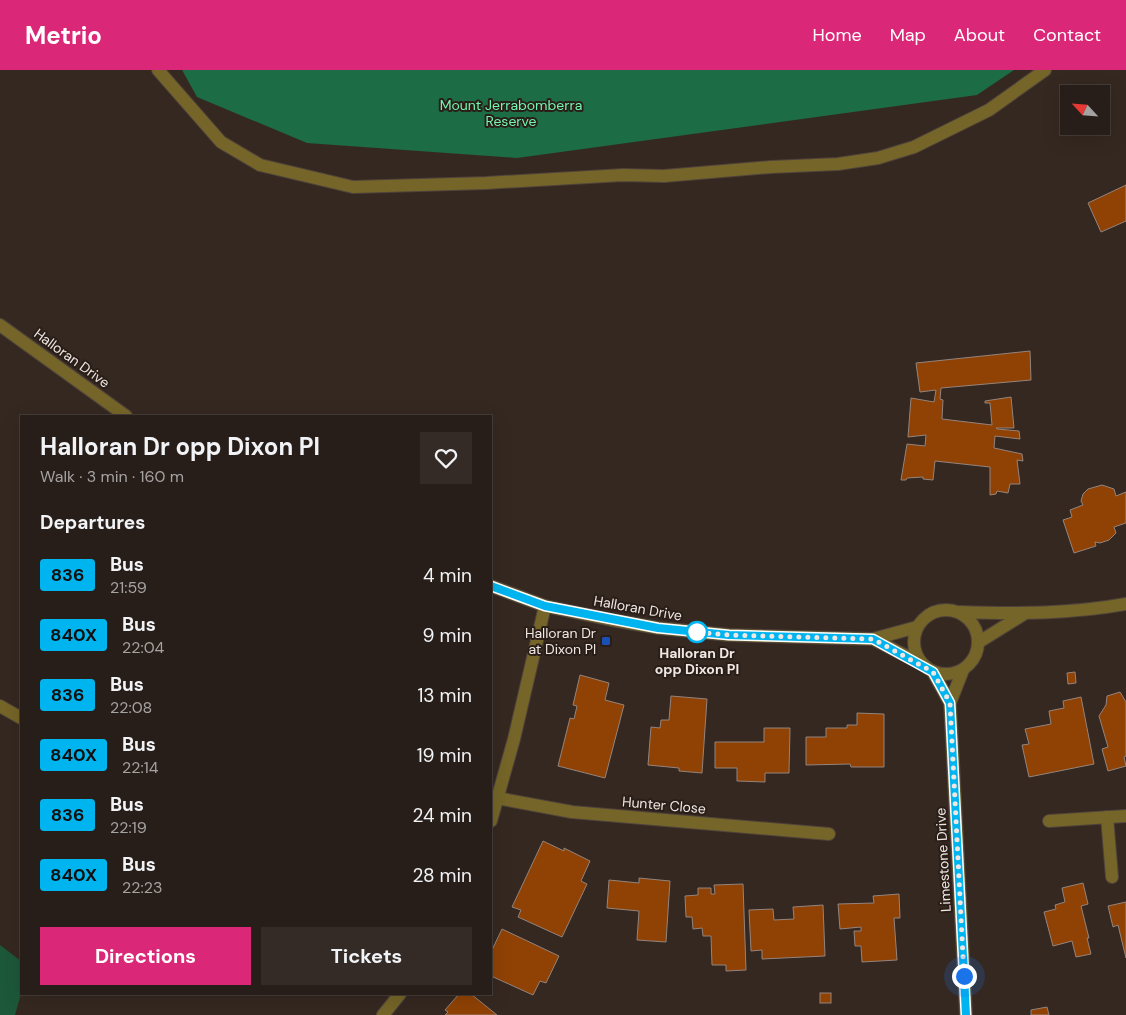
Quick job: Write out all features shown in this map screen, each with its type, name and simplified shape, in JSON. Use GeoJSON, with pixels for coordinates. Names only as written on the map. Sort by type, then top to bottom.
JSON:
{"type":"FeatureCollection","features":[{"type":"Feature","properties":{"kind":"street"},"geometry":{"type":"LineString","coordinates":[[158,70],[221,142],[260,165],[354,187],[486,183],[623,175],[664,176],[771,167],[838,164],[878,158],[914,147],[988,110],[1045,70]]}},
{"type":"Feature","properties":{"kind":"street","name":"Halloran Drive"},"geometry":{"type":"LineString","coordinates":[[0,325],[125,415]]}},
{"type":"Feature","properties":{"kind":"street","name":"Halloran Drive"},"geometry":{"type":"LineString","coordinates":[[492,586],[545,606],[658,628],[729,635],[873,639],[917,627]]}},
{"type":"Feature","properties":{"kind":"street"},"geometry":{"type":"LineString","coordinates":[[960,612],[974,624],[979,642],[973,660],[963,670],[954,674],[943,675],[928,669],[917,657],[914,637],[917,627],[923,619],[931,613],[940,610],[1024,614],[1096,609],[1126,604]]}},
{"type":"Feature","properties":{"kind":"street"},"geometry":{"type":"LineString","coordinates":[[492,816],[514,739],[545,606]]}},
{"type":"Feature","properties":{"kind":"street"},"geometry":{"type":"LineString","coordinates":[[979,642],[1024,614]]}},
{"type":"Feature","properties":{"kind":"street","name":"Halloran Drive"},"geometry":{"type":"LineString","coordinates":[[873,639],[928,669]]}},
{"type":"Feature","properties":{"kind":"street","name":"Limestone Drive"},"geometry":{"type":"LineString","coordinates":[[928,669],[950,703]]}},
{"type":"Feature","properties":{"kind":"street","name":"Limestone Drive"},"geometry":{"type":"LineString","coordinates":[[963,670],[950,703],[966,1015]]}},
{"type":"Feature","properties":{"kind":"street"},"geometry":{"type":"LineString","coordinates":[[0,706],[20,717]]}},
{"type":"Feature","properties":{"kind":"street","name":"Hunter Close"},"geometry":{"type":"LineString","coordinates":[[497,798],[572,812],[829,834]]}},
{"type":"Feature","properties":{"kind":"street"},"geometry":{"type":"LineString","coordinates":[[1049,821],[1126,816]]}},
{"type":"Feature","properties":{"kind":"street"},"geometry":{"type":"LineString","coordinates":[[1107,817],[1112,877]]}},
{"type":"Feature","properties":{"kind":"street"},"geometry":{"type":"LineString","coordinates":[[382,1015],[399,995]]}},
{"type":"Feature","properties":{"kind":"green space","name":"Mount Jerrabomberra Reserve"},"geometry":{"type":"Polygon","coordinates":[[[182,70],[1014,70],[977,95],[517,158],[307,143],[197,97],[182,70]]]}},
{"type":"Feature","properties":{"kind":"green space"},"geometry":{"type":"Polygon","coordinates":[[[0,945],[20,960],[21,995],[15,1015],[0,1015],[0,945]]]}},
{"type":"Feature","properties":{"kind":"building"},"geometry":{"type":"Polygon","coordinates":[[[1126,185],[1126,221],[1101,232],[1088,203],[1126,185]]]}},
{"type":"Feature","properties":{"kind":"building"},"geometry":{"type":"Polygon","coordinates":[[[1030,351],[1031,380],[941,388],[940,399],[943,400],[942,419],[992,425],[990,403],[985,403],[985,401],[1011,397],[1014,428],[996,428],[1019,431],[1020,439],[995,436],[994,448],[1022,454],[1023,461],[1017,460],[1020,484],[1010,484],[1008,493],[997,491],[996,494],[990,495],[990,467],[935,461],[933,480],[923,479],[923,477],[901,480],[907,444],[925,446],[926,435],[908,437],[911,398],[934,402],[936,390],[920,392],[916,363],[1030,351]]]}},
{"type":"Feature","properties":{"kind":"building"},"geometry":{"type":"Polygon","coordinates":[[[1102,485],[1114,489],[1116,496],[1126,492],[1126,523],[1114,527],[1116,533],[1109,540],[1100,543],[1095,542],[1096,546],[1074,553],[1063,520],[1072,517],[1070,510],[1083,505],[1081,501],[1083,494],[1088,489],[1102,485]]]}},
{"type":"Feature","properties":{"kind":"building"},"geometry":{"type":"Polygon","coordinates":[[[1075,672],[1076,683],[1068,684],[1067,673],[1075,672]]]}},
{"type":"Feature","properties":{"kind":"building"},"geometry":{"type":"Polygon","coordinates":[[[580,675],[609,683],[605,700],[624,705],[605,778],[558,766],[570,718],[574,719],[577,706],[573,705],[580,675]]]}},
{"type":"Feature","properties":{"kind":"building"},"geometry":{"type":"Polygon","coordinates":[[[1120,692],[1126,702],[1126,756],[1124,757],[1126,766],[1108,771],[1102,749],[1108,747],[1099,716],[1106,705],[1107,696],[1120,692]]]}},
{"type":"Feature","properties":{"kind":"building"},"geometry":{"type":"Polygon","coordinates":[[[671,696],[707,699],[702,773],[679,771],[679,768],[648,765],[651,727],[660,728],[661,720],[669,720],[671,696]]]}},
{"type":"Feature","properties":{"kind":"building"},"geometry":{"type":"Polygon","coordinates":[[[1081,697],[1094,764],[1029,777],[1022,745],[1029,744],[1025,729],[1051,724],[1049,711],[1064,708],[1063,701],[1081,697]]]}},
{"type":"Feature","properties":{"kind":"building"},"geometry":{"type":"Polygon","coordinates":[[[857,713],[884,714],[884,767],[851,767],[850,764],[806,765],[806,737],[826,737],[826,728],[847,728],[847,725],[857,725],[857,713]]]}},
{"type":"Feature","properties":{"kind":"building"},"geometry":{"type":"Polygon","coordinates":[[[764,728],[790,728],[789,773],[765,773],[765,782],[737,781],[737,768],[715,768],[715,742],[764,742],[764,728]]]}},
{"type":"Feature","properties":{"kind":"building"},"geometry":{"type":"Polygon","coordinates":[[[543,841],[564,851],[564,848],[590,861],[581,881],[587,884],[562,937],[518,917],[521,910],[512,907],[543,841]]]}},
{"type":"Feature","properties":{"kind":"building"},"geometry":{"type":"Polygon","coordinates":[[[639,878],[670,881],[666,942],[637,940],[639,911],[607,908],[609,880],[639,883],[639,878]]]}},
{"type":"Feature","properties":{"kind":"building"},"geometry":{"type":"Polygon","coordinates":[[[1083,883],[1088,904],[1081,906],[1091,954],[1076,957],[1072,941],[1053,946],[1044,912],[1056,909],[1055,905],[1065,902],[1062,888],[1083,883]]]}},
{"type":"Feature","properties":{"kind":"building"},"geometry":{"type":"Polygon","coordinates":[[[743,884],[746,970],[726,971],[726,965],[712,965],[711,936],[703,936],[702,928],[693,929],[692,917],[686,917],[685,896],[698,895],[698,888],[711,888],[711,894],[715,894],[714,885],[743,884]]]}},
{"type":"Feature","properties":{"kind":"building"},"geometry":{"type":"Polygon","coordinates":[[[899,894],[900,918],[894,918],[897,960],[862,962],[861,946],[855,946],[854,931],[861,931],[861,927],[840,929],[838,904],[874,903],[873,896],[899,894]]]}},
{"type":"Feature","properties":{"kind":"building"},"geometry":{"type":"Polygon","coordinates":[[[1126,902],[1126,958],[1118,925],[1113,927],[1108,906],[1126,902]]]}},
{"type":"Feature","properties":{"kind":"building"},"geometry":{"type":"Polygon","coordinates":[[[823,905],[825,956],[762,959],[762,950],[751,951],[749,910],[773,909],[774,920],[794,919],[793,907],[823,905]]]}},
{"type":"Feature","properties":{"kind":"building"},"geometry":{"type":"Polygon","coordinates":[[[502,929],[559,956],[546,983],[540,981],[533,995],[492,976],[492,950],[502,929]]]}},
{"type":"Feature","properties":{"kind":"building"},"geometry":{"type":"Polygon","coordinates":[[[820,993],[831,993],[831,1003],[820,1003],[820,993]]]}},
{"type":"Feature","properties":{"kind":"building"},"geometry":{"type":"Polygon","coordinates":[[[458,995],[472,995],[497,1015],[445,1015],[448,1012],[445,1010],[458,995]]]}},
{"type":"Feature","properties":{"kind":"building"},"geometry":{"type":"Polygon","coordinates":[[[1047,1007],[1049,1015],[1031,1015],[1031,1010],[1047,1007]]]}},
{"type":"Feature","properties":{"kind":"bus line","name":"836"},"geometry":{"type":"LineString","coordinates":[[492,586],[545,606],[658,628],[729,635],[873,639],[924,665],[933,672],[950,703],[966,1015]]}},
{"type":"Feature","properties":{"kind":"place","name":"Halloran Dr opp Dixon Pl"},"geometry":{"type":"Point","coordinates":[697,632]}},
{"type":"Feature","properties":{"kind":"place","name":"Halloran Dr at Dixon Pl"},"geometry":{"type":"Point","coordinates":[606,641]}},
{"type":"Feature","properties":{"kind":"route"},"geometry":{"type":"LineString","coordinates":[[697,632],[694,632],[729,635],[873,639],[924,665],[933,672],[950,703],[964,976]]}}]}
